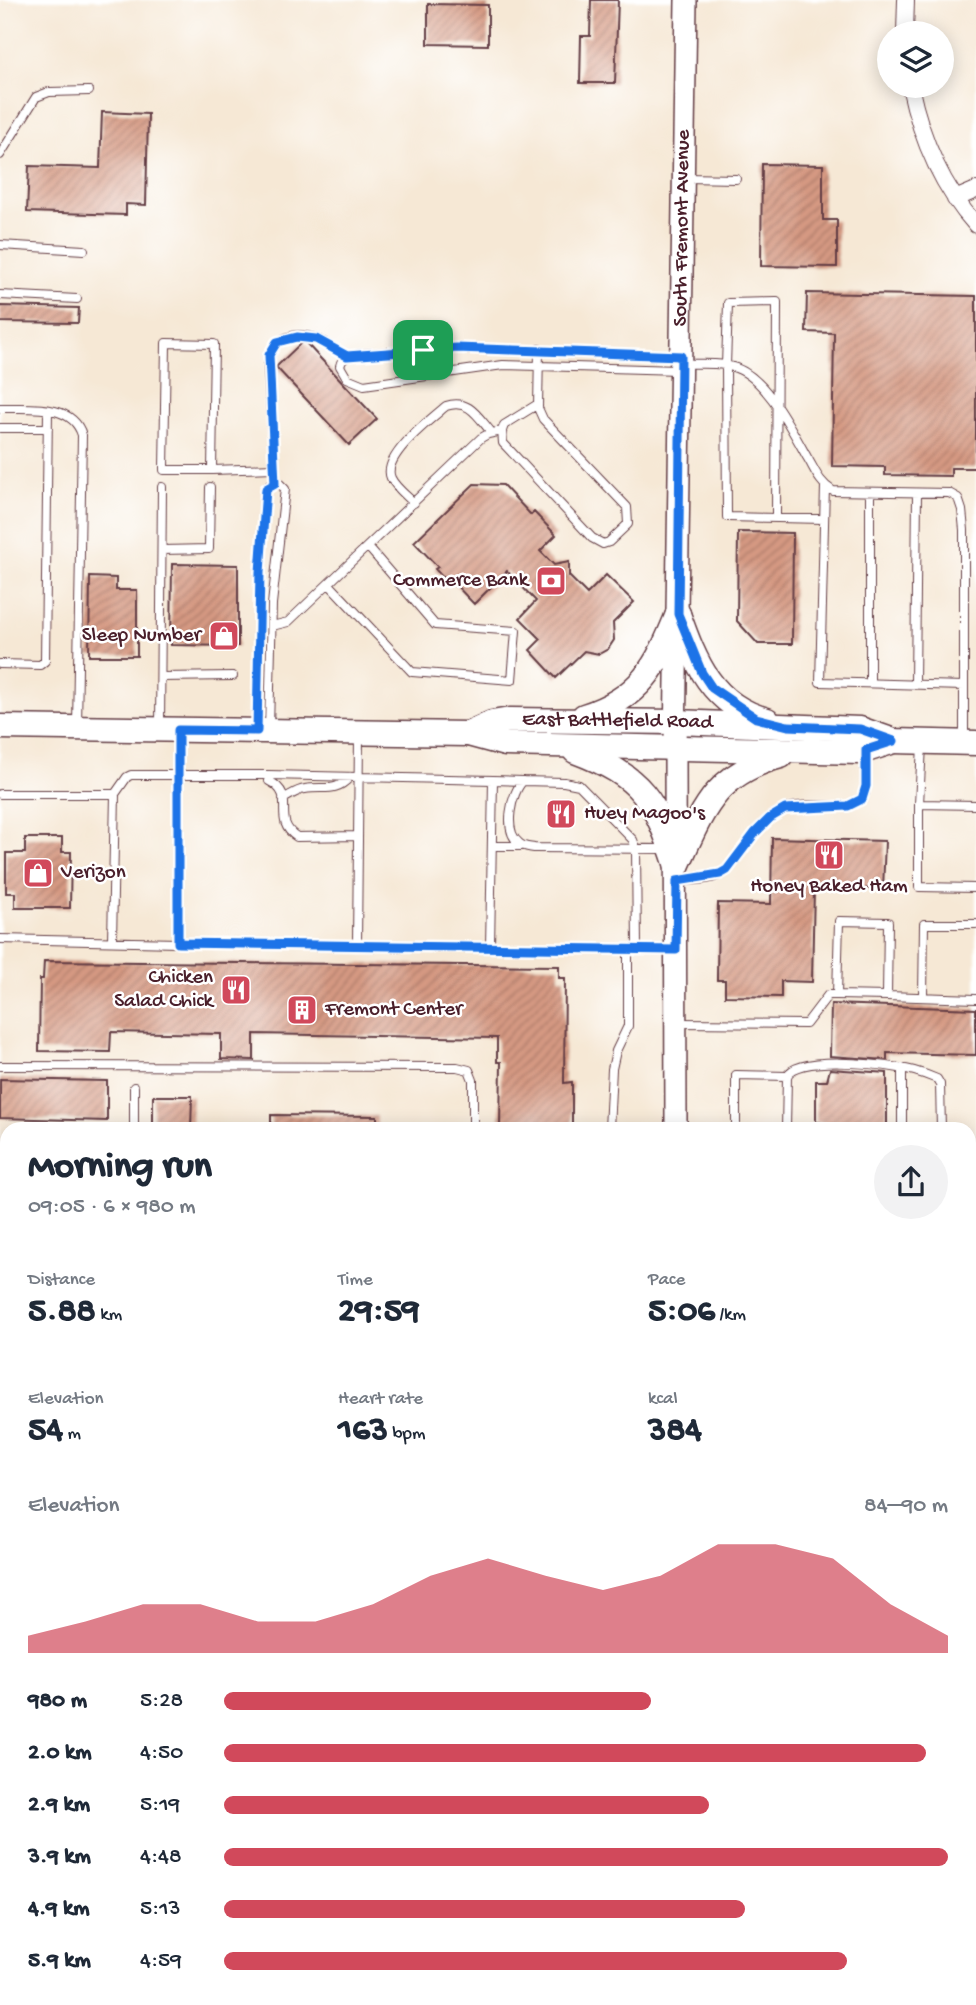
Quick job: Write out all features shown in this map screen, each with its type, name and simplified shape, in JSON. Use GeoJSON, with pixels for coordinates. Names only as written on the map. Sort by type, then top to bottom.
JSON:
{"type":"FeatureCollection","features":[{"type":"Feature","properties":{"kind":"main road","name":"South Fremont Avenue"},"geometry":{"type":"LineString","coordinates":[[676,1122],[675,748],[686,0]]}},
{"type":"Feature","properties":{"kind":"main road"},"geometry":{"type":"LineString","coordinates":[[570,721],[610,706],[636,687],[655,666],[678,614]]}},
{"type":"Feature","properties":{"kind":"main road"},"geometry":{"type":"LineString","coordinates":[[678,614],[693,655],[712,688],[756,718],[788,726]]}},
{"type":"Feature","properties":{"kind":"main road","name":"East Battlefield Road"},"geometry":{"type":"LineString","coordinates":[[468,734],[492,723],[510,720],[676,722],[860,729],[894,741],[970,743]]}},
{"type":"Feature","properties":{"kind":"main road","name":"East Battlefield Road"},"geometry":{"type":"LineString","coordinates":[[0,727],[468,734],[505,744],[803,751],[866,750],[894,741]]}},
{"type":"Feature","properties":{"kind":"main road"},"geometry":{"type":"LineString","coordinates":[[558,745],[606,763],[644,794],[659,816],[675,866]]}},
{"type":"Feature","properties":{"kind":"main road"},"geometry":{"type":"LineString","coordinates":[[675,866],[712,796],[725,783],[766,760],[803,751]]}},
{"type":"Feature","properties":{"kind":"street"},"geometry":{"type":"LineString","coordinates":[[905,21],[906,0]]}},
{"type":"Feature","properties":{"kind":"street"},"geometry":{"type":"LineString","coordinates":[[913,98],[929,152],[955,199],[976,225]]}},
{"type":"Feature","properties":{"kind":"street"},"geometry":{"type":"LineString","coordinates":[[955,199],[976,190]]}},
{"type":"Feature","properties":{"kind":"lane"},"geometry":{"type":"LineString","coordinates":[[0,155],[36,97],[49,92],[89,91]]}},
{"type":"Feature","properties":{"kind":"lane"},"geometry":{"type":"LineString","coordinates":[[683,178],[736,179]]}},
{"type":"Feature","properties":{"kind":"lane"},"geometry":{"type":"LineString","coordinates":[[0,245],[84,250]]}},
{"type":"Feature","properties":{"kind":"lane"},"geometry":{"type":"LineString","coordinates":[[0,295],[77,299]]}},
{"type":"Feature","properties":{"kind":"lane"},"geometry":{"type":"LineString","coordinates":[[776,518],[777,302],[728,303],[727,517],[824,519]]}},
{"type":"Feature","properties":{"kind":"lane"},"geometry":{"type":"LineString","coordinates":[[275,484],[268,368],[269,355],[274,345],[282,339],[316,339],[347,356],[457,348],[539,349],[737,368],[764,389],[825,486],[833,491],[954,494],[961,503],[964,530],[964,686],[970,743]]}},
{"type":"Feature","properties":{"kind":"lane"},"geometry":{"type":"LineString","coordinates":[[212,470],[214,344],[166,343],[164,470],[212,470],[274,468]]}},
{"type":"Feature","properties":{"kind":"lane"},"geometry":{"type":"LineString","coordinates":[[538,404],[508,421],[502,431],[503,443],[592,538],[603,544],[609,542],[628,524],[627,507],[543,419],[538,404],[539,349]]}},
{"type":"Feature","properties":{"kind":"lane"},"geometry":{"type":"LineString","coordinates":[[347,356],[341,362],[340,369],[347,378],[364,385],[486,367],[681,363]]}},
{"type":"Feature","properties":{"kind":"lane"},"geometry":{"type":"LineString","coordinates":[[414,503],[391,480],[389,470],[392,458],[446,406],[456,402],[468,406],[492,433]]}},
{"type":"Feature","properties":{"kind":"lane"},"geometry":{"type":"LineString","coordinates":[[0,408],[48,410],[65,414],[79,426],[82,435],[77,729]]}},
{"type":"Feature","properties":{"kind":"lane"},"geometry":{"type":"LineString","coordinates":[[0,664],[40,665],[45,662],[48,410]]}},
{"type":"Feature","properties":{"kind":"lane"},"geometry":{"type":"LineString","coordinates":[[0,428],[48,428]]}},
{"type":"Feature","properties":{"kind":"lane"},"geometry":{"type":"LineString","coordinates":[[272,626],[288,622],[481,438],[502,431]]}},
{"type":"Feature","properties":{"kind":"lane"},"geometry":{"type":"LineString","coordinates":[[280,484],[285,489],[263,731],[260,572],[266,489],[280,484]]}},
{"type":"Feature","properties":{"kind":"lane"},"geometry":{"type":"LineString","coordinates":[[825,486],[820,682],[964,686]]}},
{"type":"Feature","properties":{"kind":"lane"},"geometry":{"type":"LineString","coordinates":[[162,487],[161,677],[178,775],[178,943]]}},
{"type":"Feature","properties":{"kind":"lane"},"geometry":{"type":"LineString","coordinates":[[162,550],[209,549],[210,487]]}},
{"type":"Feature","properties":{"kind":"lane"},"geometry":{"type":"LineString","coordinates":[[870,492],[870,683]]}},
{"type":"Feature","properties":{"kind":"lane"},"geometry":{"type":"LineString","coordinates":[[915,685],[917,493]]}},
{"type":"Feature","properties":{"kind":"lane"},"geometry":{"type":"LineString","coordinates":[[329,584],[411,672],[512,680],[516,631],[435,625],[368,547]]}},
{"type":"Feature","properties":{"kind":"lane"},"geometry":{"type":"LineString","coordinates":[[161,677],[233,676]]}},
{"type":"Feature","properties":{"kind":"lane"},"geometry":{"type":"LineString","coordinates":[[356,946],[358,836],[354,777],[359,732]]}},
{"type":"Feature","properties":{"kind":"lane"},"geometry":{"type":"LineString","coordinates":[[922,742],[919,887],[976,888]]}},
{"type":"Feature","properties":{"kind":"lane"},"geometry":{"type":"LineString","coordinates":[[492,846],[636,848],[675,866],[720,874],[727,870],[770,818],[785,809],[848,806],[857,802],[865,793],[866,750]]}},
{"type":"Feature","properties":{"kind":"lane"},"geometry":{"type":"LineString","coordinates":[[112,941],[115,794],[131,775],[564,782],[584,788],[633,840],[636,848],[628,1026],[616,1051],[612,1069],[609,1122]]}},
{"type":"Feature","properties":{"kind":"lane"},"geometry":{"type":"LineString","coordinates":[[284,799],[305,789],[334,788],[354,777]]}},
{"type":"Feature","properties":{"kind":"lane"},"geometry":{"type":"LineString","coordinates":[[269,780],[280,786],[284,799],[285,824],[289,832],[297,837],[358,836]]}},
{"type":"Feature","properties":{"kind":"lane"},"geometry":{"type":"LineString","coordinates":[[490,947],[493,780]]}},
{"type":"Feature","properties":{"kind":"lane"},"geometry":{"type":"LineString","coordinates":[[521,846],[514,838],[511,824],[513,798],[517,787],[523,781]]}},
{"type":"Feature","properties":{"kind":"lane"},"geometry":{"type":"LineString","coordinates":[[0,794],[115,794]]}},
{"type":"Feature","properties":{"kind":"lane"},"geometry":{"type":"LineString","coordinates":[[919,804],[976,805]]}},
{"type":"Feature","properties":{"kind":"lane"},"geometry":{"type":"LineString","coordinates":[[837,995],[839,921],[851,921],[888,922],[887,996]]}},
{"type":"Feature","properties":{"kind":"lane"},"geometry":{"type":"LineString","coordinates":[[923,997],[924,924],[976,924]]}},
{"type":"Feature","properties":{"kind":"lane"},"geometry":{"type":"LineString","coordinates":[[0,939],[676,950]]}},
{"type":"Feature","properties":{"kind":"lane"},"geometry":{"type":"LineString","coordinates":[[676,1023],[806,1024],[828,995],[976,999]]}},
{"type":"Feature","properties":{"kind":"lane"},"geometry":{"type":"LineString","coordinates":[[786,1122],[787,1076],[794,1068],[813,1064],[853,1063],[902,1068],[937,1079],[940,1084],[941,1122]]}},
{"type":"Feature","properties":{"kind":"lane"},"geometry":{"type":"LineString","coordinates":[[0,1066],[457,1067],[469,1070],[473,1080],[473,1122]]}},
{"type":"Feature","properties":{"kind":"lane"},"geometry":{"type":"LineString","coordinates":[[902,1068],[902,1122]]}},
{"type":"Feature","properties":{"kind":"lane"},"geometry":{"type":"LineString","coordinates":[[736,1122],[736,1075],[787,1076]]}},
{"type":"Feature","properties":{"kind":"lane"},"geometry":{"type":"LineString","coordinates":[[134,1087],[134,1122]]}},
{"type":"Feature","properties":{"kind":"building"},"geometry":{"type":"Polygon","coordinates":[[[591,0],[618,0],[615,83],[580,83],[581,36],[590,36],[591,0]]]}},
{"type":"Feature","properties":{"kind":"building"},"geometry":{"type":"Polygon","coordinates":[[[428,4],[488,5],[488,45],[428,44],[428,4]]]}},
{"type":"Feature","properties":{"kind":"building"},"geometry":{"type":"Polygon","coordinates":[[[102,112],[148,114],[146,205],[126,204],[126,215],[27,212],[29,166],[100,168],[102,112]]]}},
{"type":"Feature","properties":{"kind":"building"},"geometry":{"type":"Polygon","coordinates":[[[762,164],[823,165],[823,220],[837,220],[837,267],[761,266],[762,164]]]}},
{"type":"Feature","properties":{"kind":"building"},"geometry":{"type":"Polygon","coordinates":[[[807,293],[976,296],[976,468],[951,468],[951,476],[885,475],[885,467],[832,466],[834,333],[806,332],[807,293]]]}},
{"type":"Feature","properties":{"kind":"building"},"geometry":{"type":"Polygon","coordinates":[[[0,306],[79,308],[78,323],[0,322],[0,306]]]}},
{"type":"Feature","properties":{"kind":"building"},"geometry":{"type":"Polygon","coordinates":[[[302,342],[306,343],[377,419],[349,445],[276,367],[302,342]]]}},
{"type":"Feature","properties":{"kind":"building","name":"Commerce Bank"},"geometry":{"type":"Polygon","coordinates":[[[474,484],[503,485],[531,515],[534,512],[556,535],[540,551],[554,565],[569,562],[569,576],[587,594],[606,575],[634,602],[613,623],[614,640],[608,649],[599,654],[584,651],[556,678],[530,650],[541,639],[520,618],[536,601],[507,571],[474,604],[451,580],[447,582],[435,569],[438,567],[414,542],[474,484]]]}},
{"type":"Feature","properties":{"kind":"building"},"geometry":{"type":"Polygon","coordinates":[[[738,532],[793,533],[792,644],[758,644],[737,621],[738,532]]]}},
{"type":"Feature","properties":{"kind":"building"},"geometry":{"type":"Polygon","coordinates":[[[172,564],[238,565],[238,646],[171,645],[172,564]]]}},
{"type":"Feature","properties":{"kind":"building"},"geometry":{"type":"Polygon","coordinates":[[[90,577],[116,578],[116,590],[137,590],[137,656],[89,656],[90,577]]]}},
{"type":"Feature","properties":{"kind":"building","name":"Verizon"},"geometry":{"type":"Polygon","coordinates":[[[25,838],[62,838],[62,852],[71,852],[70,908],[15,908],[15,893],[6,893],[6,853],[25,853],[25,838]]]}},
{"type":"Feature","properties":{"kind":"building"},"geometry":{"type":"Polygon","coordinates":[[[772,838],[885,841],[883,889],[814,887],[812,982],[781,981],[781,997],[725,996],[725,980],[717,980],[718,903],[771,904],[772,838]]]}},
{"type":"Feature","properties":{"kind":"building","name":"Fremont Center"},"geometry":{"type":"Polygon","coordinates":[[[44,961],[559,966],[559,978],[565,978],[564,1083],[572,1082],[572,1122],[500,1122],[501,1062],[497,1062],[497,1038],[254,1034],[254,1060],[221,1059],[221,1034],[111,1032],[110,1052],[39,1051],[40,979],[43,979],[44,961]]]}},
{"type":"Feature","properties":{"kind":"building"},"geometry":{"type":"Polygon","coordinates":[[[831,1004],[976,1009],[976,1055],[887,1053],[887,1060],[830,1056],[831,1004]]]}},
{"type":"Feature","properties":{"kind":"building"},"geometry":{"type":"Polygon","coordinates":[[[830,1069],[887,1073],[887,1122],[816,1122],[816,1081],[827,1081],[830,1069]]]}},
{"type":"Feature","properties":{"kind":"building"},"geometry":{"type":"Polygon","coordinates":[[[0,1079],[107,1081],[107,1121],[0,1118],[0,1079]]]}},
{"type":"Feature","properties":{"kind":"building"},"geometry":{"type":"Polygon","coordinates":[[[153,1096],[192,1096],[191,1122],[153,1122],[153,1096]]]}},
{"type":"Feature","properties":{"kind":"building"},"geometry":{"type":"Polygon","coordinates":[[[271,1115],[377,1116],[377,1122],[271,1122],[271,1115]]]}},
{"type":"Feature","properties":{"kind":"place","name":"Commerce Bank"},"geometry":{"type":"Point","coordinates":[551,581]}},
{"type":"Feature","properties":{"kind":"place","name":"Sleep Number"},"geometry":{"type":"Point","coordinates":[224,636]}},
{"type":"Feature","properties":{"kind":"place","name":"Huey Magoo's"},"geometry":{"type":"Point","coordinates":[561,814]}},
{"type":"Feature","properties":{"kind":"place","name":"Honey Baked Ham"},"geometry":{"type":"Point","coordinates":[829,855]}},
{"type":"Feature","properties":{"kind":"place","name":"Verizon"},"geometry":{"type":"Point","coordinates":[38,873]}},
{"type":"Feature","properties":{"kind":"place","name":"Chicken Salad Chick"},"geometry":{"type":"Point","coordinates":[236,990]}},
{"type":"Feature","properties":{"kind":"place","name":"Fremont Center"},"geometry":{"type":"Point","coordinates":[302,1010]}},
{"type":"Feature","properties":{"kind":"route"},"geometry":{"type":"LineString","coordinates":[[307,337],[347,356],[423,350],[570,350],[681,356],[678,614],[702,673],[712,688],[756,718],[788,726],[860,729],[894,741],[866,750],[866,786],[862,799],[848,806],[794,807],[778,812],[755,833],[727,870],[712,877],[677,881],[676,950],[178,943],[178,730],[257,731],[260,572],[266,489],[267,486],[275,484],[268,368],[271,350],[282,339],[307,337]]}}]}
